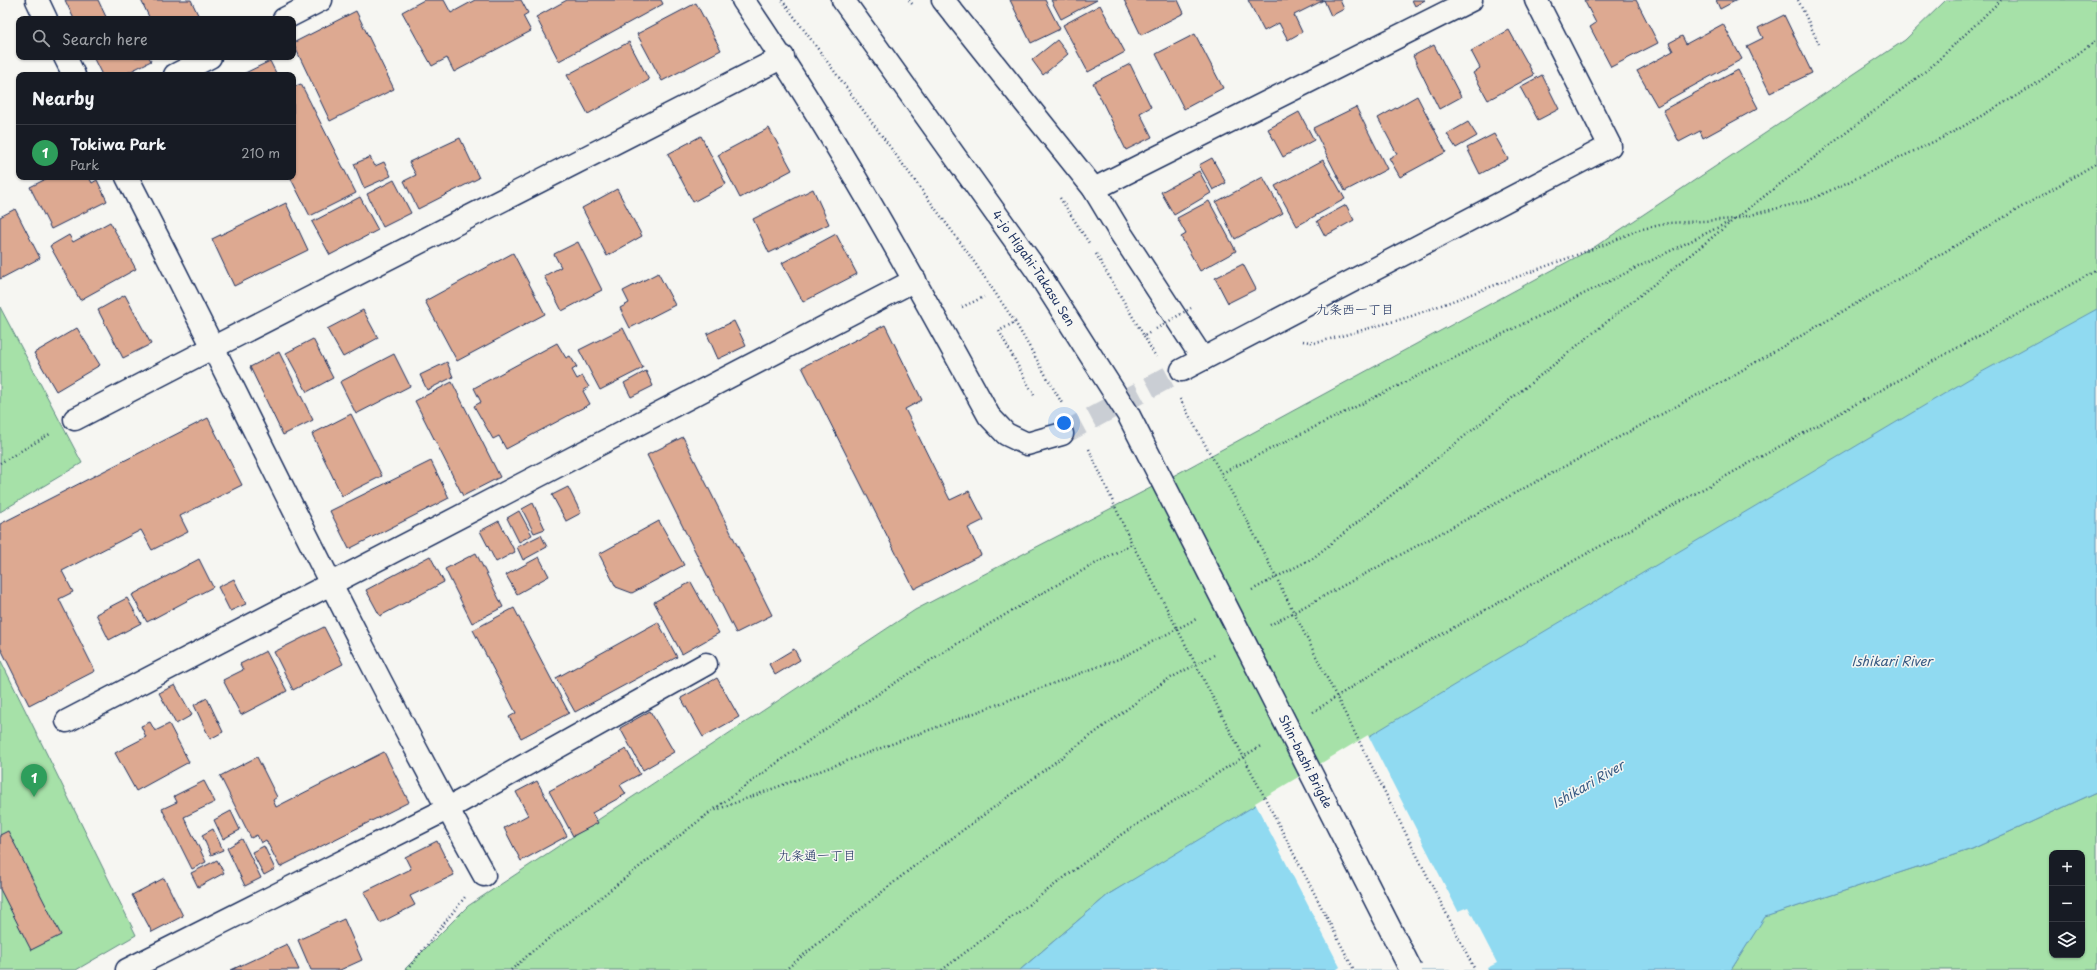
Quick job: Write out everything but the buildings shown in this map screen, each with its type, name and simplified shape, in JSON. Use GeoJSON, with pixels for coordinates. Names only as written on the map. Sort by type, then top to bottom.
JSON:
{"type":"FeatureCollection","features":[{"type":"Feature","properties":{"kind":"street"},"geometry":{"type":"LineString","coordinates":[[37,0],[45,16]]}},
{"type":"Feature","properties":{"kind":"street"},"geometry":{"type":"LineString","coordinates":[[290,16],[321,0]]}},
{"type":"Feature","properties":{"kind":"street"},"geometry":{"type":"LineString","coordinates":[[744,0],[783,57],[915,280],[988,416],[1006,434],[1027,444],[1062,434]]}},
{"type":"Feature","properties":{"kind":"street","name":"4-jo Higahi-Takasu Sen"},"geometry":{"type":"LineString","coordinates":[[843,0],[1037,270],[1128,414],[1199,553]]}},
{"type":"Feature","properties":{"kind":"street"},"geometry":{"type":"LineString","coordinates":[[942,0],[1094,188],[1118,229],[1202,359]]}},
{"type":"Feature","properties":{"kind":"street"},"geometry":{"type":"LineString","coordinates":[[1094,188],[1471,0]]}},
{"type":"Feature","properties":{"kind":"street"},"geometry":{"type":"LineString","coordinates":[[1182,370],[1610,146],[1536,0]]}},
{"type":"Feature","properties":{"kind":"street"},"geometry":{"type":"LineString","coordinates":[[74,420],[214,346],[783,57]]}},
{"type":"Feature","properties":{"kind":"street"},"geometry":{"type":"LineString","coordinates":[[66,60],[72,72]]}},
{"type":"Feature","properties":{"kind":"street"},"geometry":{"type":"LineString","coordinates":[[181,72],[204,60]]}},
{"type":"Feature","properties":{"kind":"street"},"geometry":{"type":"LineString","coordinates":[[129,180],[447,808],[484,874]]}},
{"type":"Feature","properties":{"kind":"street"},"geometry":{"type":"LineString","coordinates":[[67,722],[915,280]]}},
{"type":"Feature","properties":{"kind":"street","name":"Shin-bashi Brigde"},"geometry":{"type":"LineString","coordinates":[[1199,553],[1411,970]]}},
{"type":"Feature","properties":{"kind":"street"},"geometry":{"type":"LineString","coordinates":[[127,970],[447,808],[706,664]]}},
{"type":"Feature","properties":{"kind":"path"},"geometry":{"type":"LineString","coordinates":[[782,0],[968,253],[1016,322],[1066,410]]}},
{"type":"Feature","properties":{"kind":"path"},"geometry":{"type":"LineString","coordinates":[[910,0],[917,10]]}},
{"type":"Feature","properties":{"kind":"path"},"geometry":{"type":"LineString","coordinates":[[1798,0],[1819,44]]}},
{"type":"Feature","properties":{"kind":"path"},"geometry":{"type":"LineString","coordinates":[[1245,594],[1313,558],[1735,219],[1932,66],[2001,0]]}},
{"type":"Feature","properties":{"kind":"path"},"geometry":{"type":"LineString","coordinates":[[1280,320],[1291,336],[1316,343],[1409,317],[1606,244],[1638,230],[1669,223],[1735,219],[1810,200],[1948,135],[2030,88],[2097,40]]}},
{"type":"Feature","properties":{"kind":"path"},"geometry":{"type":"LineString","coordinates":[[1264,629],[1726,380],[2097,163]]}},
{"type":"Feature","properties":{"kind":"path"},"geometry":{"type":"LineString","coordinates":[[1058,194],[1091,246]]}},
{"type":"Feature","properties":{"kind":"path"},"geometry":{"type":"LineString","coordinates":[[1222,473],[1735,219]]}},
{"type":"Feature","properties":{"kind":"path"},"geometry":{"type":"LineString","coordinates":[[1095,253],[1144,336],[1191,308]]}},
{"type":"Feature","properties":{"kind":"path"},"geometry":{"type":"LineString","coordinates":[[1308,715],[1382,668],[2097,270]]}},
{"type":"Feature","properties":{"kind":"path"},"geometry":{"type":"LineString","coordinates":[[1016,322],[999,331],[1035,397]]}},
{"type":"Feature","properties":{"kind":"path"},"geometry":{"type":"LineString","coordinates":[[0,463],[74,420]]}},
{"type":"Feature","properties":{"kind":"path"},"geometry":{"type":"LineString","coordinates":[[1193,423],[1249,524],[1475,970]]}},
{"type":"Feature","properties":{"kind":"path"},"geometry":{"type":"LineString","coordinates":[[1086,444],[1132,544],[1354,970]]}},
{"type":"Feature","properties":{"kind":"path"},"geometry":{"type":"LineString","coordinates":[[511,970],[534,950],[708,813],[832,724],[959,642],[1132,544]]}},
{"type":"Feature","properties":{"kind":"path"},"geometry":{"type":"LineString","coordinates":[[708,813],[1121,658],[1204,615]]}},
{"type":"Feature","properties":{"kind":"path"},"geometry":{"type":"LineString","coordinates":[[785,970],[913,867],[1166,682],[1222,651]]}},
{"type":"Feature","properties":{"kind":"path"},"geometry":{"type":"LineString","coordinates":[[942,970],[1122,834],[1268,740]]}},
{"type":"Feature","properties":{"kind":"path"},"geometry":{"type":"LineString","coordinates":[[407,970],[484,874]]}},
{"type":"Feature","properties":{"kind":"green space"},"geometry":{"type":"Polygon","coordinates":[[[1946,0],[2097,0],[2097,320],[1109,894],[1020,970],[404,970],[468,906],[915,610],[1162,482],[1593,248],[1905,40],[1946,0]]]}},
{"type":"Feature","properties":{"kind":"green space"},"geometry":{"type":"Polygon","coordinates":[[[0,307],[82,463],[0,512],[0,307]]]}},
{"type":"Feature","properties":{"kind":"green space"},"geometry":{"type":"Polygon","coordinates":[[[0,659],[136,935],[76,970],[0,970],[0,659]]]}},
{"type":"Feature","properties":{"kind":"green space"},"geometry":{"type":"Polygon","coordinates":[[[2097,792],[2097,970],[1731,970],[1764,917],[1972,849],[2097,792]]]}},
{"type":"Feature","properties":{"kind":"water","name":"Ishikari River"},"geometry":{"type":"Polygon","coordinates":[[[2097,309],[2097,792],[1972,849],[1765,917],[1731,970],[1020,970],[1109,894],[1409,712],[1969,379],[2097,309]]]}},
{"type":"Feature","properties":{"kind":"pier"},"geometry":{"type":"Polygon","coordinates":[[[1368,735],[1458,911],[1468,907],[1497,963],[1487,968],[1488,970],[1336,970],[1340,967],[1255,803],[1368,735]]]}},
{"type":"Feature","properties":{"kind":"tunnel"},"geometry":{"type":"LineString","coordinates":[[1062,434],[1182,370]]}},
{"type":"Feature","properties":{"kind":"place","name":"Tokiwa Park"},"geometry":{"type":"Point","coordinates":[34,797]}},
{"type":"Feature","properties":{"kind":"district","name":"九条西一丁目"},"geometry":{"type":"Point","coordinates":[1355,309]}},
{"type":"Feature","properties":{"kind":"district","name":"九条通一丁目"},"geometry":{"type":"Point","coordinates":[817,855]}}]}
